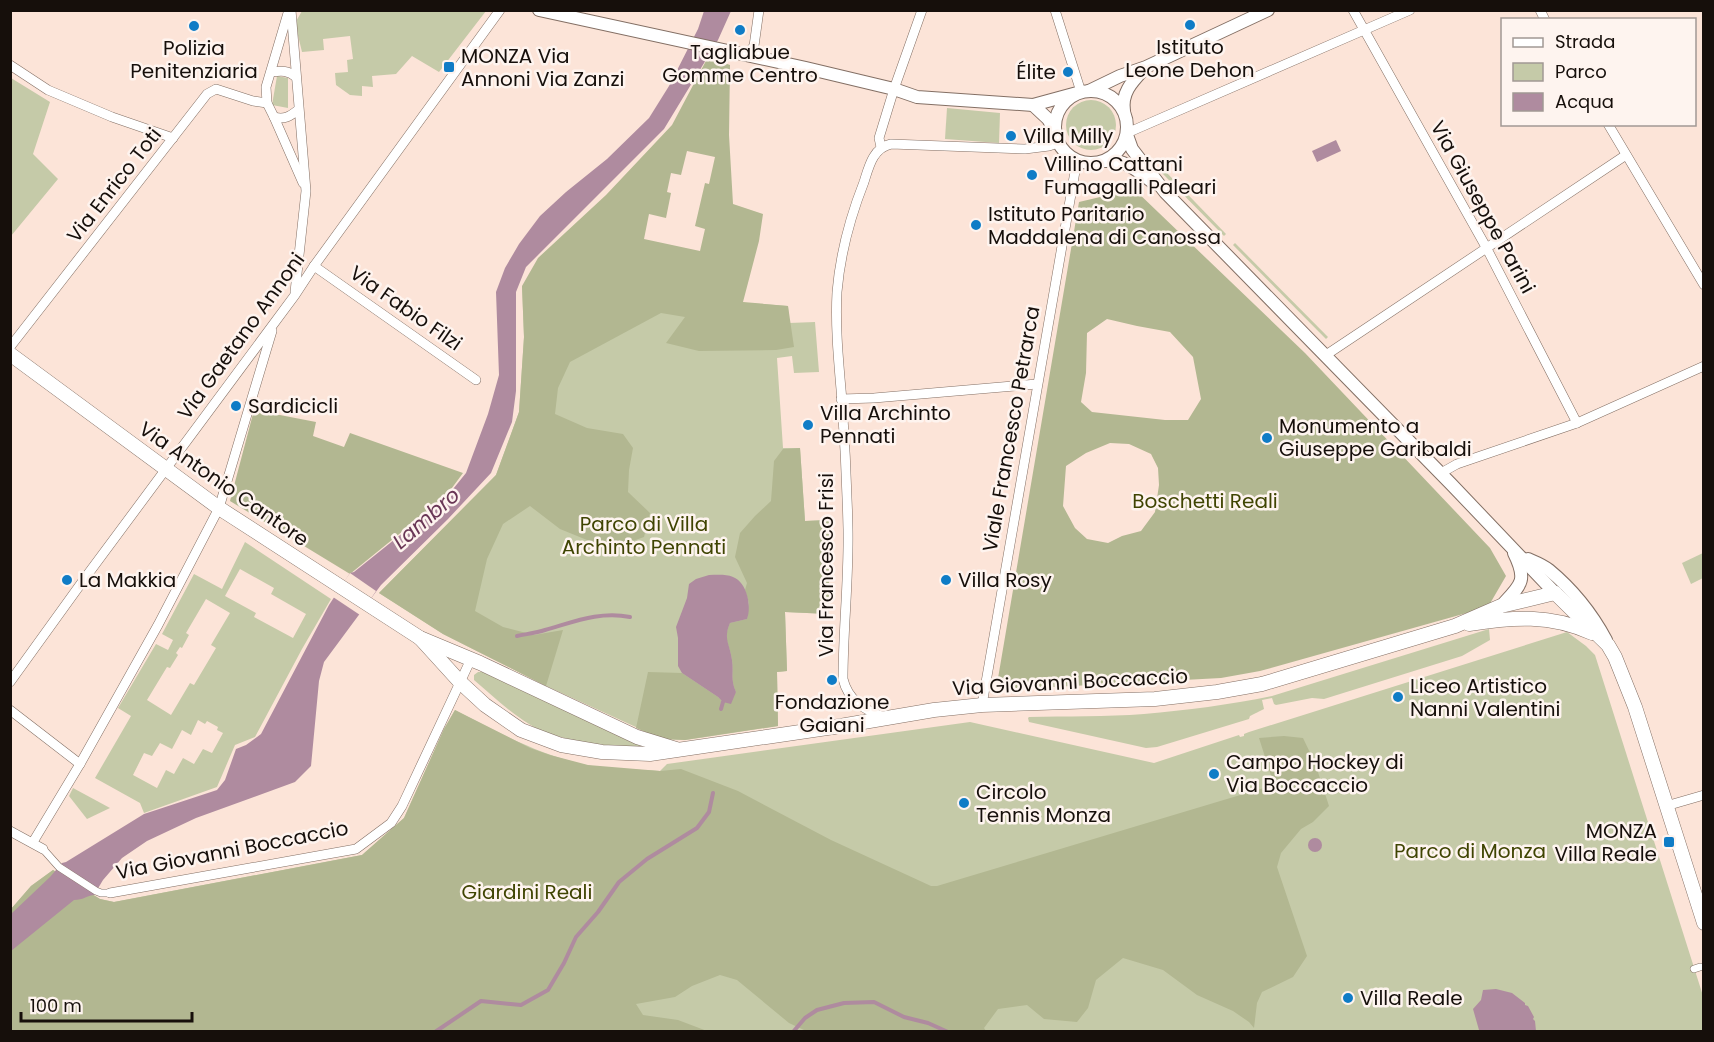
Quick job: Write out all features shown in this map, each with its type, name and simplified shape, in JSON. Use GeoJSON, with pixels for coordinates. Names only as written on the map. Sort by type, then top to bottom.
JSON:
{"type":"FeatureCollection","features":[{"type":"Feature","properties":{"kind":"main road","name":"Via Antonio Cantore"},"geometry":{"type":"LineString","coordinates":[[10,354],[219,508],[420,638]]}},
{"type":"Feature","properties":{"kind":"main road","name":"Via Giovanni Boccaccio"},"geometry":{"type":"LineString","coordinates":[[420,638],[460,682],[485,705],[521,730],[561,745],[602,752],[650,754],[934,710],[982,705],[1155,699],[1262,684],[1455,626],[1501,606],[1555,593]]}},
{"type":"Feature","properties":{"kind":"main road"},"geometry":{"type":"LineString","coordinates":[[1514,620],[1555,593],[1608,645],[1626,682],[1703,921]]}},
{"type":"Feature","properties":{"kind":"main road","name":"Via Giovanni Boccaccio"},"geometry":{"type":"LineString","coordinates":[[1455,626],[1544,619],[1564,622],[1592,633],[1608,645]]}},
{"type":"Feature","properties":{"kind":"main road","name":"Via Giovanni Boccaccio"},"geometry":{"type":"LineString","coordinates":[[420,638],[471,659],[637,737],[681,750]]}},
{"type":"Feature","properties":{"kind":"street"},"geometry":{"type":"LineString","coordinates":[[290,10],[266,87],[267,103],[306,191]]}},
{"type":"Feature","properties":{"kind":"street"},"geometry":{"type":"LineString","coordinates":[[290,10],[306,191],[295,295]]}},
{"type":"Feature","properties":{"kind":"street","name":"Via Gaetano Annoni"},"geometry":{"type":"LineString","coordinates":[[10,682],[295,295],[500,10]]}},
{"type":"Feature","properties":{"kind":"street"},"geometry":{"type":"LineString","coordinates":[[539,10],[894,89],[917,97],[1033,105],[1082,92],[1098,91],[1118,102],[1128,123],[1127,134],[1119,151],[1105,161]]}},
{"type":"Feature","properties":{"kind":"street"},"geometry":{"type":"LineString","coordinates":[[746,55],[754,46],[759,10]]}},
{"type":"Feature","properties":{"kind":"street","name":"Via Francesco Frisi"},"geometry":{"type":"LineString","coordinates":[[886,718],[858,704],[846,688],[843,679],[848,531],[837,291],[858,198],[871,161],[881,147],[879,138],[922,10]]}},
{"type":"Feature","properties":{"kind":"street"},"geometry":{"type":"LineString","coordinates":[[1055,10],[1082,92]]}},
{"type":"Feature","properties":{"kind":"street"},"geometry":{"type":"LineString","coordinates":[[881,147],[891,144],[1025,149],[1049,146],[1057,137],[1055,120],[1066,100],[1146,67],[1268,10]]}},
{"type":"Feature","properties":{"kind":"street","name":"Via Giuseppe Parini"},"geometry":{"type":"LineString","coordinates":[[1353,10],[1486,247],[1577,423]]}},
{"type":"Feature","properties":{"kind":"street"},"geometry":{"type":"LineString","coordinates":[[1127,134],[1410,10]]}},
{"type":"Feature","properties":{"kind":"street"},"geometry":{"type":"LineString","coordinates":[[10,65],[48,90],[112,117],[173,138]]}},
{"type":"Feature","properties":{"kind":"street"},"geometry":{"type":"LineString","coordinates":[[1124,111],[1127,89],[1146,67]]}},
{"type":"Feature","properties":{"kind":"street"},"geometry":{"type":"LineString","coordinates":[[270,72],[290,72],[296,77]]}},
{"type":"Feature","properties":{"kind":"street","name":"Via Enrico Toti"},"geometry":{"type":"LineString","coordinates":[[10,346],[207,94],[216,89],[267,103]]}},
{"type":"Feature","properties":{"kind":"street"},"geometry":{"type":"LineString","coordinates":[[1033,105],[1048,119],[1065,152],[1077,160],[1090,163],[1115,160],[1124,163],[1166,192]]}},
{"type":"Feature","properties":{"kind":"street"},"geometry":{"type":"LineString","coordinates":[[274,117],[282,119],[298,110]]}},
{"type":"Feature","properties":{"kind":"street"},"geometry":{"type":"LineString","coordinates":[[1609,126],[1704,285]]}},
{"type":"Feature","properties":{"kind":"street"},"geometry":{"type":"LineString","coordinates":[[1127,134],[1132,149],[1166,192],[1555,593]]}},
{"type":"Feature","properties":{"kind":"street"},"geometry":{"type":"LineString","coordinates":[[1326,355],[1626,155]]}},
{"type":"Feature","properties":{"kind":"street","name":"Viale Francesco Petrarca"},"geometry":{"type":"LineString","coordinates":[[982,705],[1077,160]]}},
{"type":"Feature","properties":{"kind":"street","name":"Via Fabio Filzi"},"geometry":{"type":"LineString","coordinates":[[314,266],[476,380]]}},
{"type":"Feature","properties":{"kind":"street"},"geometry":{"type":"LineString","coordinates":[[33,842],[158,625],[219,508],[274,322]]}},
{"type":"Feature","properties":{"kind":"street"},"geometry":{"type":"LineString","coordinates":[[1441,473],[1457,464],[1577,423],[1704,366]]}},
{"type":"Feature","properties":{"kind":"street"},"geometry":{"type":"LineString","coordinates":[[841,399],[1038,384]]}},
{"type":"Feature","properties":{"kind":"street","name":"Via Giovanni Boccaccio"},"geometry":{"type":"LineString","coordinates":[[1501,606],[1519,587],[1522,576],[1509,543]]}},
{"type":"Feature","properties":{"kind":"street"},"geometry":{"type":"LineString","coordinates":[[1521,556],[1548,568],[1595,620],[1608,645]]}},
{"type":"Feature","properties":{"kind":"street","name":"Via Giovanni Boccaccio"},"geometry":{"type":"LineString","coordinates":[[43,849],[59,867],[96,891],[110,893],[356,849],[391,823],[402,806],[471,659]]}},
{"type":"Feature","properties":{"kind":"street"},"geometry":{"type":"LineString","coordinates":[[10,710],[80,764]]}},
{"type":"Feature","properties":{"kind":"street"},"geometry":{"type":"LineString","coordinates":[[1666,806],[1704,795]]}},
{"type":"Feature","properties":{"kind":"street"},"geometry":{"type":"LineString","coordinates":[[10,831],[43,849]]}},
{"type":"Feature","properties":{"kind":"green space"},"geometry":{"type":"Polygon","coordinates":[[[302,11],[486,11],[439,72],[412,56],[396,74],[372,76],[373,87],[362,86],[362,96],[350,95],[336,85],[335,73],[348,72],[347,60],[353,59],[350,36],[323,39],[324,50],[302,52],[295,23],[302,11]]]}},
{"type":"Feature","properties":{"kind":"green space"},"geometry":{"type":"Polygon","coordinates":[[[708,57],[730,65],[729,135],[733,204],[763,214],[759,241],[743,302],[788,306],[794,347],[776,350],[699,351],[666,343],[685,317],[661,313],[570,362],[558,388],[555,414],[587,428],[623,434],[633,448],[628,492],[650,513],[644,537],[616,547],[587,540],[560,529],[530,506],[503,524],[487,559],[475,611],[503,627],[534,635],[563,630],[546,686],[443,634],[379,593],[496,475],[519,412],[524,337],[522,286],[538,258],[606,195],[672,125],[708,57]],[[687,151],[681,175],[671,173],[667,192],[671,193],[666,218],[649,214],[644,239],[700,251],[705,229],[695,226],[705,183],[709,184],[715,157],[687,151]]]}},
{"type":"Feature","properties":{"kind":"green space"},"geometry":{"type":"Polygon","coordinates":[[[277,76],[288,78],[288,108],[272,105],[277,76]]]}},
{"type":"Feature","properties":{"kind":"green space"},"geometry":{"type":"Polygon","coordinates":[[[11,78],[50,102],[33,154],[58,179],[11,236],[11,78]]]}},
{"type":"Feature","properties":{"kind":"green space"},"geometry":{"type":"Polygon","coordinates":[[[1096,100],[1109,107],[1115,115],[1115,135],[1109,143],[1101,149],[1086,150],[1073,143],[1067,135],[1066,120],[1073,107],[1081,101],[1096,100]]]}},
{"type":"Feature","properties":{"kind":"green space"},"geometry":{"type":"Polygon","coordinates":[[[947,108],[1000,113],[999,143],[945,139],[947,108]]]}},
{"type":"Feature","properties":{"kind":"green space"},"geometry":{"type":"Polygon","coordinates":[[[1166,172],[1226,234],[1224,236],[1162,173],[1166,172]]]}},
{"type":"Feature","properties":{"kind":"green space","name":"Boschetti Reali"},"geometry":{"type":"Polygon","coordinates":[[[1134,189],[1305,353],[1490,548],[1506,576],[1488,607],[1260,671],[1221,678],[996,690],[1079,202],[1134,189]],[[1107,319],[1087,333],[1086,373],[1081,402],[1092,412],[1165,420],[1188,420],[1201,399],[1193,357],[1170,332],[1107,319]],[[1110,443],[1086,453],[1066,466],[1063,506],[1075,528],[1087,539],[1108,543],[1141,531],[1155,512],[1159,485],[1158,468],[1151,454],[1129,444],[1110,443]]]}},
{"type":"Feature","properties":{"kind":"green space"},"geometry":{"type":"Polygon","coordinates":[[[1235,243],[1328,337],[1326,339],[1233,245],[1235,243]]]}},
{"type":"Feature","properties":{"kind":"green space","name":"Parco di Villa Archinto Pennati"},"geometry":{"type":"Polygon","coordinates":[[[522,286],[788,306],[789,323],[815,322],[819,372],[794,373],[792,356],[777,358],[783,448],[800,448],[805,521],[829,520],[829,614],[785,612],[787,671],[777,672],[778,726],[685,740],[662,739],[546,686],[443,634],[379,593],[496,475],[519,412],[524,337],[522,286]]]}},
{"type":"Feature","properties":{"kind":"green space"},"geometry":{"type":"Polygon","coordinates":[[[254,410],[316,422],[313,436],[344,447],[350,433],[463,473],[446,496],[350,574],[230,501],[254,410]]]}},
{"type":"Feature","properties":{"kind":"green space"},"geometry":{"type":"Polygon","coordinates":[[[800,448],[805,521],[829,520],[829,614],[785,612],[787,671],[777,672],[778,726],[685,740],[662,739],[636,728],[648,672],[682,673],[723,702],[736,692],[727,634],[730,623],[747,619],[749,603],[745,590],[747,583],[735,557],[740,533],[771,501],[774,461],[783,449],[800,448]]]}},
{"type":"Feature","properties":{"kind":"green space"},"geometry":{"type":"Polygon","coordinates":[[[245,542],[331,599],[255,737],[235,745],[217,787],[144,813],[140,803],[95,778],[131,716],[118,708],[156,644],[168,650],[173,640],[162,634],[194,574],[222,589],[245,542]],[[240,569],[225,596],[256,613],[254,617],[293,638],[306,614],[271,594],[274,588],[240,569]],[[206,599],[186,633],[189,635],[182,648],[180,647],[176,653],[178,655],[170,668],[167,667],[147,700],[171,715],[190,683],[194,685],[216,648],[211,645],[230,613],[206,599]],[[198,720],[191,735],[182,730],[172,749],[160,743],[152,756],[144,753],[133,775],[157,788],[166,770],[174,774],[183,758],[194,764],[203,749],[212,753],[223,733],[207,721],[205,724],[198,720]]]}},
{"type":"Feature","properties":{"kind":"green space"},"geometry":{"type":"Polygon","coordinates":[[[1703,553],[1703,578],[1691,584],[1682,563],[1703,553]]]}},
{"type":"Feature","properties":{"kind":"green space"},"geometry":{"type":"Polygon","coordinates":[[[1489,629],[1490,640],[1462,656],[1324,699],[1312,698],[1276,705],[1272,698],[1262,700],[1264,709],[1250,716],[1249,719],[1157,747],[1146,748],[1029,722],[1028,718],[1144,714],[1208,707],[1272,696],[1489,629]]]}},
{"type":"Feature","properties":{"kind":"green space","name":"Parco di Monza"},"geometry":{"type":"Polygon","coordinates":[[[1567,632],[1595,655],[1704,999],[1703,1032],[11,1032],[11,909],[31,886],[53,870],[100,899],[114,902],[362,855],[404,818],[444,729],[455,710],[519,742],[552,755],[586,765],[614,769],[660,771],[667,764],[970,722],[1154,763],[1567,632]]]}},
{"type":"Feature","properties":{"kind":"green space"},"geometry":{"type":"Polygon","coordinates":[[[483,672],[635,743],[656,749],[591,743],[556,736],[541,730],[514,714],[474,680],[474,675],[483,672]]]}},
{"type":"Feature","properties":{"kind":"green space","name":"Giardini Reali"},"geometry":{"type":"Polygon","coordinates":[[[455,710],[530,748],[588,765],[660,771],[681,769],[738,791],[831,840],[931,886],[1274,785],[1259,738],[1284,736],[1303,738],[1315,763],[1329,806],[1313,822],[1301,829],[1281,853],[1277,867],[1307,956],[1293,977],[1262,992],[1257,1003],[1254,1028],[1233,1011],[1197,995],[1163,970],[1123,958],[1096,980],[1088,1008],[1077,1022],[1044,1019],[1027,1005],[998,1009],[984,1028],[986,1031],[806,1031],[789,1023],[737,980],[720,975],[692,986],[675,997],[636,1004],[643,1015],[678,1020],[707,1031],[11,1032],[11,909],[31,886],[53,870],[100,899],[114,902],[362,855],[404,818],[444,729],[455,710]]]}},
{"type":"Feature","properties":{"kind":"green space"},"geometry":{"type":"Polygon","coordinates":[[[73,788],[110,808],[87,819],[69,796],[73,788]]]}},
{"type":"Feature","properties":{"kind":"water","name":"Lambro"},"geometry":{"type":"Polygon","coordinates":[[[704,11],[731,11],[718,40],[664,129],[526,267],[516,292],[516,391],[512,422],[491,473],[381,585],[324,662],[319,681],[311,766],[295,782],[196,818],[147,841],[122,858],[103,880],[94,895],[74,900],[11,951],[11,914],[62,863],[144,814],[217,790],[225,780],[236,749],[261,734],[329,605],[350,573],[445,499],[466,473],[488,414],[499,375],[496,292],[505,268],[540,216],[607,159],[649,118],[669,86],[698,29],[704,11]]]}},
{"type":"Feature","properties":{"kind":"water"},"geometry":{"type":"Polygon","coordinates":[[[1336,140],[1341,151],[1317,162],[1312,151],[1336,140]]]}},
{"type":"Feature","properties":{"kind":"water"},"geometry":{"type":"Polygon","coordinates":[[[709,575],[733,577],[742,584],[747,595],[749,608],[747,619],[730,623],[727,633],[736,692],[731,704],[723,702],[682,673],[678,666],[676,627],[687,598],[689,584],[709,575]]]}},
{"type":"Feature","properties":{"kind":"water"},"geometry":{"type":"Polygon","coordinates":[[[1312,838],[1318,838],[1322,845],[1318,852],[1312,852],[1308,848],[1308,842],[1312,838]]]}},
{"type":"Feature","properties":{"kind":"water"},"geometry":{"type":"Polygon","coordinates":[[[1496,989],[1512,993],[1528,1006],[1534,1017],[1536,1031],[1481,1032],[1479,1030],[1473,1009],[1481,1000],[1483,990],[1496,989]]]}},
{"type":"Feature","properties":{"kind":"pier"},"geometry":{"type":"Polygon","coordinates":[[[350,573],[376,591],[360,615],[333,597],[350,573]]]}},
{"type":"Feature","properties":{"kind":"waterway"},"geometry":{"type":"LineString","coordinates":[[517,636],[597,616],[630,617]]}},
{"type":"Feature","properties":{"kind":"waterway"},"geometry":{"type":"LineString","coordinates":[[721,709],[723,702]]}},
{"type":"Feature","properties":{"kind":"waterway"},"geometry":{"type":"LineString","coordinates":[[435,1032],[481,1001],[521,1005],[548,990],[576,937],[598,912],[619,882],[647,859],[697,828],[709,812],[713,793]]}},
{"type":"Feature","properties":{"kind":"waterway"},"geometry":{"type":"LineString","coordinates":[[793,1032],[805,1018],[817,1010],[844,1003],[874,1002],[904,1017],[928,1023],[948,1032]]}},
{"type":"Feature","properties":{"kind":"place","name":"Istituto Leone Dehon"},"geometry":{"type":"Point","coordinates":[1190,25]}},
{"type":"Feature","properties":{"kind":"place","name":"Polizia Penitenziaria"},"geometry":{"type":"Point","coordinates":[194,26]}},
{"type":"Feature","properties":{"kind":"place","name":"Tagliabue Gomme Centro"},"geometry":{"type":"Point","coordinates":[740,30]}},
{"type":"Feature","properties":{"kind":"place","name":"MONZA Via Annoni Via Zanzi"},"geometry":{"type":"Point","coordinates":[449,67]}},
{"type":"Feature","properties":{"kind":"place","name":"Élite"},"geometry":{"type":"Point","coordinates":[1068,72]}},
{"type":"Feature","properties":{"kind":"place","name":"Villa Milly"},"geometry":{"type":"Point","coordinates":[1011,136]}},
{"type":"Feature","properties":{"kind":"place","name":"Villino Cattani Fumagalli Paleari"},"geometry":{"type":"Point","coordinates":[1032,175]}},
{"type":"Feature","properties":{"kind":"place","name":"Istituto Paritario Maddalena di Canossa"},"geometry":{"type":"Point","coordinates":[976,225]}},
{"type":"Feature","properties":{"kind":"place","name":"Sardicicli"},"geometry":{"type":"Point","coordinates":[236,406]}},
{"type":"Feature","properties":{"kind":"place","name":"Villa Archinto Pennati"},"geometry":{"type":"Point","coordinates":[808,425]}},
{"type":"Feature","properties":{"kind":"place","name":"Monumento a Giuseppe Garibaldi"},"geometry":{"type":"Point","coordinates":[1267,438]}},
{"type":"Feature","properties":{"kind":"place","name":"La Makkia"},"geometry":{"type":"Point","coordinates":[67,580]}},
{"type":"Feature","properties":{"kind":"place","name":"Villa Rosy"},"geometry":{"type":"Point","coordinates":[946,580]}},
{"type":"Feature","properties":{"kind":"place","name":"Fondazione Gaiani"},"geometry":{"type":"Point","coordinates":[832,680]}},
{"type":"Feature","properties":{"kind":"place","name":"Liceo Artistico Nanni Valentini"},"geometry":{"type":"Point","coordinates":[1398,697]}},
{"type":"Feature","properties":{"kind":"place","name":"Campo Hockey di Via Boccaccio"},"geometry":{"type":"Point","coordinates":[1214,774]}},
{"type":"Feature","properties":{"kind":"place","name":"Circolo Tennis Monza"},"geometry":{"type":"Point","coordinates":[964,803]}},
{"type":"Feature","properties":{"kind":"place","name":"MONZA Villa Reale"},"geometry":{"type":"Point","coordinates":[1669,842]}},
{"type":"Feature","properties":{"kind":"place","name":"Villa Reale"},"geometry":{"type":"Point","coordinates":[1348,998]}}]}
